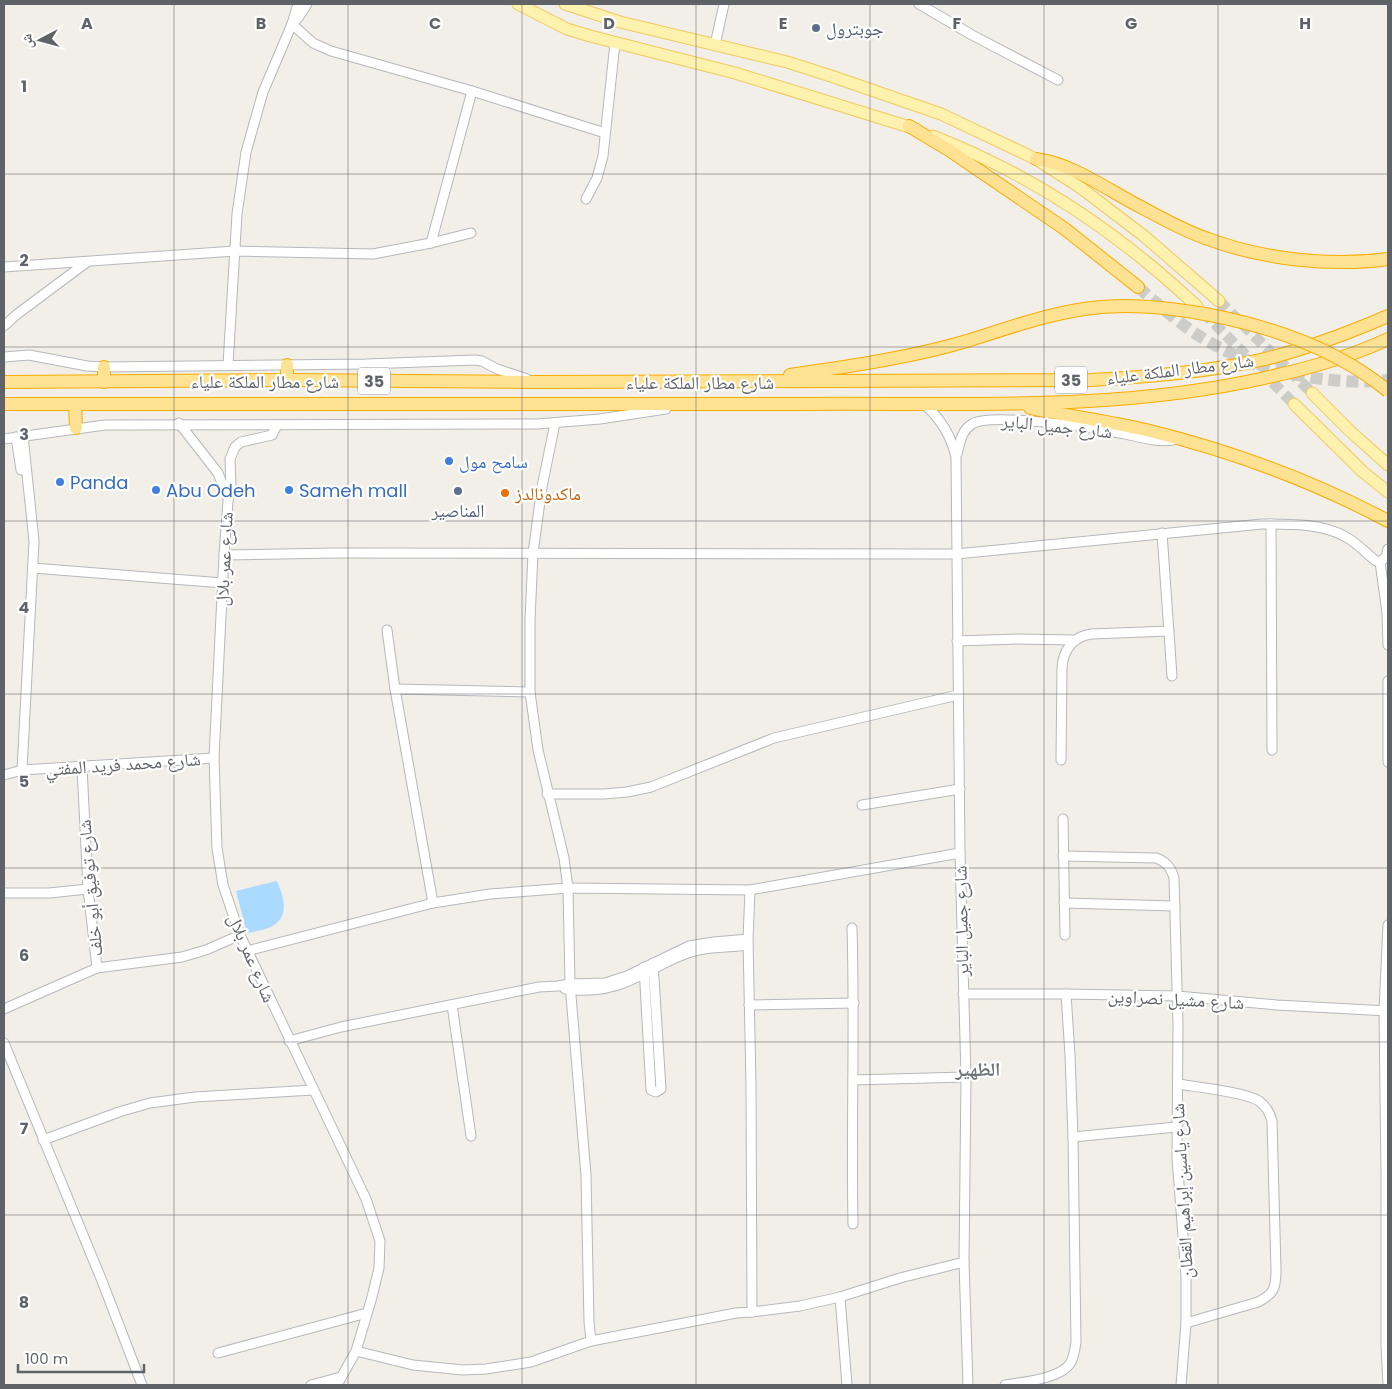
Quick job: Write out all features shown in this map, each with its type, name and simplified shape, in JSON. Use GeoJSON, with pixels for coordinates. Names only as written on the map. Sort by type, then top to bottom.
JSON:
{"type":"FeatureCollection","features":[{"type":"Feature","properties":{"kind":"highway"},"geometry":{"type":"LineString","coordinates":[[909,126],[949,150],[1065,228],[1138,287]]}},
{"type":"Feature","properties":{"kind":"highway"},"geometry":{"type":"LineString","coordinates":[[1036,159],[1064,165],[1188,231],[1229,246],[1316,262],[1388,259]]}},
{"type":"Feature","properties":{"kind":"highway"},"geometry":{"type":"LineString","coordinates":[[745,381],[884,361],[967,341],[1035,320],[1084,309],[1121,306],[1156,307],[1240,320],[1294,337],[1344,361],[1388,391]]}},
{"type":"Feature","properties":{"kind":"highway","name":"شارع مطار الملكة علياء"},"geometry":{"type":"LineString","coordinates":[[4,382],[1081,380],[1149,376],[1266,358],[1361,327],[1388,316]]}},
{"type":"Feature","properties":{"kind":"highway","name":"شارع مطار الملكة علياء"},"geometry":{"type":"LineString","coordinates":[[4,404],[1008,404],[1128,399],[1214,389],[1350,356],[1388,339]]}},
{"type":"Feature","properties":{"kind":"highway"},"geometry":{"type":"LineString","coordinates":[[287,365],[287,380]]}},
{"type":"Feature","properties":{"kind":"highway"},"geometry":{"type":"LineString","coordinates":[[104,367],[104,382]]}},
{"type":"Feature","properties":{"kind":"highway"},"geometry":{"type":"LineString","coordinates":[[75,404],[76,428]]}},
{"type":"Feature","properties":{"kind":"highway"},"geometry":{"type":"LineString","coordinates":[[1008,404],[1144,430],[1180,439],[1303,481],[1349,500],[1388,521]]}},
{"type":"Feature","properties":{"kind":"main road"},"geometry":{"type":"LineString","coordinates":[[518,4],[567,29],[734,74],[909,126],[965,149],[1061,201],[1144,260],[1197,306]]}},
{"type":"Feature","properties":{"kind":"main road"},"geometry":{"type":"LineString","coordinates":[[565,4],[620,22],[787,62],[932,111],[1036,159],[1080,188],[1137,231],[1220,301]]}},
{"type":"Feature","properties":{"kind":"main road"},"geometry":{"type":"LineString","coordinates":[[1312,394],[1388,465]]}},
{"type":"Feature","properties":{"kind":"main road"},"geometry":{"type":"LineString","coordinates":[[1294,404],[1363,472],[1388,492]]}},
{"type":"Feature","properties":{"kind":"street"},"geometry":{"type":"LineString","coordinates":[[228,365],[239,190],[248,144],[263,92],[292,24],[298,4]]}},
{"type":"Feature","properties":{"kind":"street"},"geometry":{"type":"LineString","coordinates":[[292,24],[307,4]]}},
{"type":"Feature","properties":{"kind":"street"},"geometry":{"type":"LineString","coordinates":[[715,45],[724,4]]}},
{"type":"Feature","properties":{"kind":"street"},"geometry":{"type":"LineString","coordinates":[[919,4],[972,35],[1058,80]]}},
{"type":"Feature","properties":{"kind":"street"},"geometry":{"type":"LineString","coordinates":[[292,24],[314,43],[331,51],[472,91],[605,133]]}},
{"type":"Feature","properties":{"kind":"street"},"geometry":{"type":"LineString","coordinates":[[586,199],[600,167],[615,43]]}},
{"type":"Feature","properties":{"kind":"street"},"geometry":{"type":"LineString","coordinates":[[431,244],[472,91]]}},
{"type":"Feature","properties":{"kind":"street"},"geometry":{"type":"LineString","coordinates":[[4,267],[235,251],[365,255],[431,244],[472,234]]}},
{"type":"Feature","properties":{"kind":"street"},"geometry":{"type":"LineString","coordinates":[[4,326],[87,262]]}},
{"type":"Feature","properties":{"kind":"street"},"geometry":{"type":"LineString","coordinates":[[4,357],[29,356],[104,367],[391,364],[475,360],[537,382]]}},
{"type":"Feature","properties":{"kind":"street"},"geometry":{"type":"LineString","coordinates":[[4,439],[105,425],[555,423],[629,416],[685,404]]}},
{"type":"Feature","properties":{"kind":"street","name":"شارع جميل الباير"},"geometry":{"type":"LineString","coordinates":[[924,404],[936,416],[946,431],[954,446],[956,457],[960,853],[966,1077],[964,1262],[968,1385]]}},
{"type":"Feature","properties":{"kind":"street","name":"شارع جميل الباير"},"geometry":{"type":"LineString","coordinates":[[956,457],[966,429],[974,422],[983,419],[1062,424],[1164,441],[1180,439]]}},
{"type":"Feature","properties":{"kind":"street"},"geometry":{"type":"LineString","coordinates":[[555,423],[542,487],[533,553],[530,620],[530,692],[538,750],[564,858],[568,888],[571,987],[586,1175],[590,1341]]}},
{"type":"Feature","properties":{"kind":"street","name":"شارع عمر بلال"},"geometry":{"type":"LineString","coordinates":[[179,424],[218,473],[225,487],[228,501]]}},
{"type":"Feature","properties":{"kind":"street","name":"شارع عمر بلال"},"geometry":{"type":"LineString","coordinates":[[277,425],[272,435],[242,442],[232,451],[230,459],[214,758],[215,813],[220,871],[240,935],[366,1199],[380,1241],[379,1268],[356,1351],[337,1385]]}},
{"type":"Feature","properties":{"kind":"street"},"geometry":{"type":"LineString","coordinates":[[19,436],[34,541],[22,770]]}},
{"type":"Feature","properties":{"kind":"street"},"geometry":{"type":"LineString","coordinates":[[224,555],[334,553],[956,554],[1271,524],[1309,527],[1340,534],[1357,544],[1376,561],[1380,562]]}},
{"type":"Feature","properties":{"kind":"street"},"geometry":{"type":"LineString","coordinates":[[1271,524],[1272,750]]}},
{"type":"Feature","properties":{"kind":"street"},"geometry":{"type":"LineString","coordinates":[[1162,533],[1172,676]]}},
{"type":"Feature","properties":{"kind":"street"},"geometry":{"type":"LineString","coordinates":[[1380,562],[1386,557],[1388,549]]}},
{"type":"Feature","properties":{"kind":"street"},"geometry":{"type":"LineString","coordinates":[[1380,562],[1387,613],[1388,645]]}},
{"type":"Feature","properties":{"kind":"street"},"geometry":{"type":"LineString","coordinates":[[33,568],[223,582]]}},
{"type":"Feature","properties":{"kind":"street"},"geometry":{"type":"LineString","coordinates":[[386,630],[433,903]]}},
{"type":"Feature","properties":{"kind":"street"},"geometry":{"type":"LineString","coordinates":[[1062,760],[1062,663],[1065,652],[1074,640],[1080,636],[1091,634],[1169,631]]}},
{"type":"Feature","properties":{"kind":"street"},"geometry":{"type":"LineString","coordinates":[[957,641],[1074,640]]}},
{"type":"Feature","properties":{"kind":"street"},"geometry":{"type":"LineString","coordinates":[[1388,681],[1388,762]]}},
{"type":"Feature","properties":{"kind":"street"},"geometry":{"type":"LineString","coordinates":[[395,689],[530,692]]}},
{"type":"Feature","properties":{"kind":"street"},"geometry":{"type":"LineString","coordinates":[[548,794],[604,794],[628,792],[651,787],[774,738],[958,695]]}},
{"type":"Feature","properties":{"kind":"street","name":"شارع محمد فريد المفتي"},"geometry":{"type":"LineString","coordinates":[[4,775],[22,770],[214,758]]}},
{"type":"Feature","properties":{"kind":"street","name":"شارع توفيق أبو خلف"},"geometry":{"type":"LineString","coordinates":[[4,1009],[97,968],[88,889],[82,767]]}},
{"type":"Feature","properties":{"kind":"street"},"geometry":{"type":"LineString","coordinates":[[862,805],[960,789]]}},
{"type":"Feature","properties":{"kind":"street"},"geometry":{"type":"LineString","coordinates":[[1063,819],[1065,935]]}},
{"type":"Feature","properties":{"kind":"street"},"geometry":{"type":"LineString","coordinates":[[247,951],[433,903],[490,894],[568,888],[750,890],[960,853]]}},
{"type":"Feature","properties":{"kind":"street","name":"شارع ياسين إبراهيم القطان"},"geometry":{"type":"LineString","coordinates":[[1063,856],[1150,857],[1163,860],[1171,869],[1174,878],[1178,1024],[1176,1127],[1186,1276],[1186,1323],[1181,1385]]}},
{"type":"Feature","properties":{"kind":"street"},"geometry":{"type":"LineString","coordinates":[[4,893],[49,893],[88,889]]}},
{"type":"Feature","properties":{"kind":"street"},"geometry":{"type":"LineString","coordinates":[[750,890],[748,942],[752,1312]]}},
{"type":"Feature","properties":{"kind":"street"},"geometry":{"type":"LineString","coordinates":[[1064,904],[1175,906]]}},
{"type":"Feature","properties":{"kind":"street"},"geometry":{"type":"LineString","coordinates":[[1388,925],[1386,1011],[1386,1345],[1388,1385]]}},
{"type":"Feature","properties":{"kind":"street"},"geometry":{"type":"LineString","coordinates":[[852,928],[854,1003],[853,1224]]}},
{"type":"Feature","properties":{"kind":"street"},"geometry":{"type":"LineString","coordinates":[[97,968],[182,958],[240,935]]}},
{"type":"Feature","properties":{"kind":"street"},"geometry":{"type":"LineString","coordinates":[[289,1041],[341,1027],[539,987],[571,987],[605,983],[649,969],[691,952],[748,942]]}},
{"type":"Feature","properties":{"kind":"street"},"geometry":{"type":"LineString","coordinates":[[649,969],[660,1070],[661,1089],[656,1092],[651,1090],[649,969]]}},
{"type":"Feature","properties":{"kind":"street","name":"شارع مشيل نصراوين"},"geometry":{"type":"LineString","coordinates":[[963,994],[1177,996],[1277,1005],[1386,1011]]}},
{"type":"Feature","properties":{"kind":"street"},"geometry":{"type":"LineString","coordinates":[[1005,1385],[1056,1374],[1070,1364],[1076,1342],[1073,1138],[1066,994]]}},
{"type":"Feature","properties":{"kind":"street"},"geometry":{"type":"LineString","coordinates":[[749,1006],[854,1003]]}},
{"type":"Feature","properties":{"kind":"street"},"geometry":{"type":"LineString","coordinates":[[452,1005],[471,1136]]}},
{"type":"Feature","properties":{"kind":"street"},"geometry":{"type":"LineString","coordinates":[[4,1043],[102,1281],[142,1385]]}},
{"type":"Feature","properties":{"kind":"street"},"geometry":{"type":"LineString","coordinates":[[650,1072],[660,1070]]}},
{"type":"Feature","properties":{"kind":"street"},"geometry":{"type":"LineString","coordinates":[[853,1080],[966,1077]]}},
{"type":"Feature","properties":{"kind":"street"},"geometry":{"type":"LineString","coordinates":[[1178,1084],[1255,1099],[1265,1106],[1272,1121],[1276,1270],[1274,1289],[1269,1297],[1258,1302],[1186,1323]]}},
{"type":"Feature","properties":{"kind":"street"},"geometry":{"type":"LineString","coordinates":[[43,1140],[119,1112],[150,1103],[195,1097],[314,1090]]}},
{"type":"Feature","properties":{"kind":"street"},"geometry":{"type":"LineString","coordinates":[[1073,1138],[1176,1127]]}},
{"type":"Feature","properties":{"kind":"street"},"geometry":{"type":"LineString","coordinates":[[356,1351],[413,1365],[463,1370],[486,1369],[531,1362],[590,1341],[736,1313],[800,1306],[840,1297],[900,1278],[964,1262]]}},
{"type":"Feature","properties":{"kind":"street"},"geometry":{"type":"LineString","coordinates":[[840,1297],[847,1385]]}},
{"type":"Feature","properties":{"kind":"street"},"geometry":{"type":"LineString","coordinates":[[218,1353],[367,1313]]}},
{"type":"Feature","properties":{"kind":"street"},"geometry":{"type":"LineString","coordinates":[[311,1385],[341,1377]]}},
{"type":"Feature","properties":{"kind":"water"},"geometry":{"type":"Polygon","coordinates":[[[277,881],[284,904],[282,916],[271,927],[247,933],[236,891],[277,881]]]}},
{"type":"Feature","properties":{"kind":"tunnel"},"geometry":{"type":"LineString","coordinates":[[1138,287],[1193,332],[1221,349],[1243,359],[1291,374],[1316,378],[1365,382],[1388,380]]}},
{"type":"Feature","properties":{"kind":"tunnel"},"geometry":{"type":"LineString","coordinates":[[1219,301],[1312,393]]}},
{"type":"Feature","properties":{"kind":"tunnel"},"geometry":{"type":"LineString","coordinates":[[1203,312],[1294,404]]}},
{"type":"Feature","properties":{"kind":"place","name":"جوبترول"},"geometry":{"type":"Point","coordinates":[816,28]}},
{"type":"Feature","properties":{"kind":"place","name":"سامح مول"},"geometry":{"type":"Point","coordinates":[449,461]}},
{"type":"Feature","properties":{"kind":"place","name":"Panda"},"geometry":{"type":"Point","coordinates":[60,482]}},
{"type":"Feature","properties":{"kind":"place","name":"Abu Odeh"},"geometry":{"type":"Point","coordinates":[156,490]}},
{"type":"Feature","properties":{"kind":"place","name":"Sameh mall"},"geometry":{"type":"Point","coordinates":[289,490]}},
{"type":"Feature","properties":{"kind":"place","name":"المناصير"},"geometry":{"type":"Point","coordinates":[458,491]}},
{"type":"Feature","properties":{"kind":"place","name":"ماكدونالدز"},"geometry":{"type":"Point","coordinates":[505,493]}},
{"type":"Feature","properties":{"kind":"district","name":"الظهير"},"geometry":{"type":"Point","coordinates":[978,1069]}}]}
